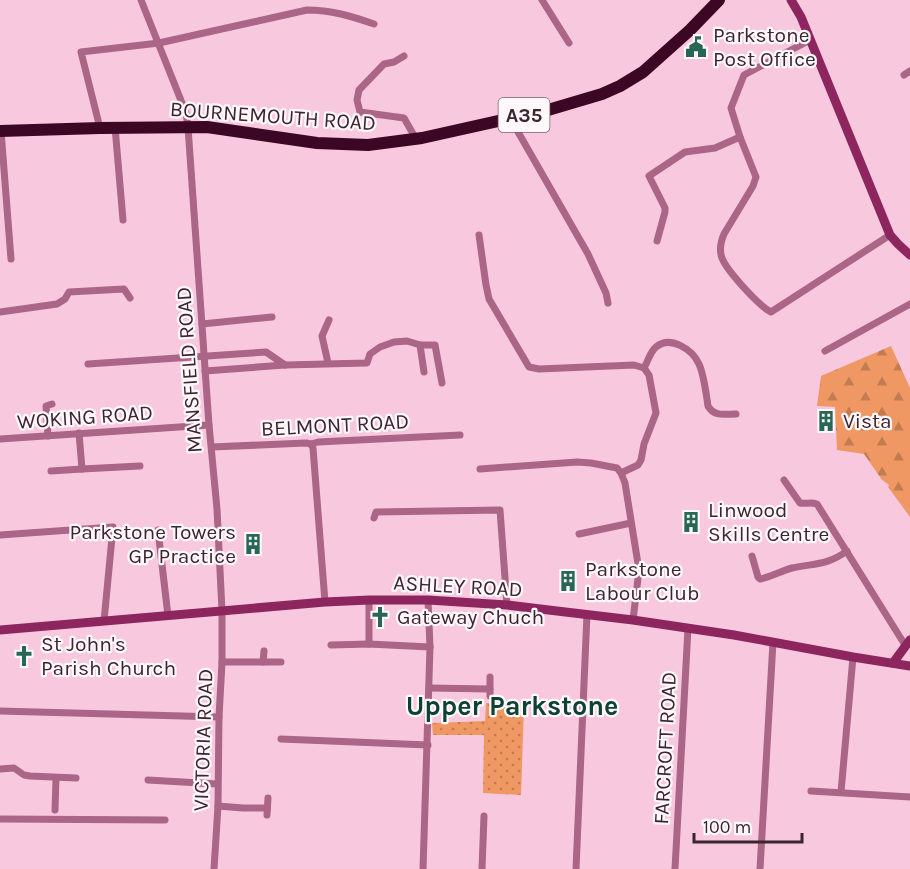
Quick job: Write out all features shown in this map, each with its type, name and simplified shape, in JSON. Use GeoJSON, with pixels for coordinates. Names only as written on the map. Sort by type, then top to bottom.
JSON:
{"type":"FeatureCollection","features":[{"type":"Feature","properties":{"kind":"highway","name":"BOURNEMOUTH ROAD"},"geometry":{"type":"LineString","coordinates":[[0,131],[207,127],[342,145],[368,145],[416,139],[548,110],[620,86],[643,72],[690,30],[719,0]]}},
{"type":"Feature","properties":{"kind":"main road"},"geometry":{"type":"LineString","coordinates":[[791,0],[801,17],[890,235],[910,255]]}},
{"type":"Feature","properties":{"kind":"main road","name":"ASHLEY ROAD"},"geometry":{"type":"LineString","coordinates":[[0,630],[325,602],[428,600],[507,605],[633,620],[910,666]]}},
{"type":"Feature","properties":{"kind":"main road"},"geometry":{"type":"LineString","coordinates":[[893,663],[908,643]]}},
{"type":"Feature","properties":{"kind":"street"},"geometry":{"type":"LineString","coordinates":[[542,0],[569,43]]}},
{"type":"Feature","properties":{"kind":"street","name":"MANSFIELD ROAD"},"geometry":{"type":"LineString","coordinates":[[141,1],[186,114],[188,127],[217,510],[222,611]]}},
{"type":"Feature","properties":{"kind":"street"},"geometry":{"type":"LineString","coordinates":[[100,128],[81,52],[159,43],[307,10],[324,10],[344,14],[374,24]]}},
{"type":"Feature","properties":{"kind":"street"},"geometry":{"type":"LineString","coordinates":[[810,40],[744,75],[731,108],[756,177],[721,241],[721,252],[727,267],[769,311],[775,310],[890,235]]}},
{"type":"Feature","properties":{"kind":"street"},"geometry":{"type":"LineString","coordinates":[[404,56],[394,62],[384,64],[359,90],[357,100],[360,112],[404,118],[416,139]]}},
{"type":"Feature","properties":{"kind":"street"},"geometry":{"type":"LineString","coordinates":[[510,118],[588,254],[606,293],[608,303]]}},
{"type":"Feature","properties":{"kind":"street"},"geometry":{"type":"LineString","coordinates":[[115,127],[123,220]]}},
{"type":"Feature","properties":{"kind":"street"},"geometry":{"type":"LineString","coordinates":[[0,131],[11,259]]}},
{"type":"Feature","properties":{"kind":"street"},"geometry":{"type":"LineString","coordinates":[[649,176],[686,152],[715,148],[740,137]]}},
{"type":"Feature","properties":{"kind":"street"},"geometry":{"type":"LineString","coordinates":[[643,168],[666,212],[657,241]]}},
{"type":"Feature","properties":{"kind":"street"},"geometry":{"type":"LineString","coordinates":[[479,235],[489,299],[529,367],[539,369],[634,365],[644,368],[649,375],[656,413],[644,444],[641,460],[638,465],[621,472]]}},
{"type":"Feature","properties":{"kind":"street"},"geometry":{"type":"LineString","coordinates":[[0,312],[57,304],[65,300],[69,292],[124,289],[129,298]]}},
{"type":"Feature","properties":{"kind":"street"},"geometry":{"type":"LineString","coordinates":[[825,351],[910,304]]}},
{"type":"Feature","properties":{"kind":"street"},"geometry":{"type":"LineString","coordinates":[[202,324],[272,317]]}},
{"type":"Feature","properties":{"kind":"street"},"geometry":{"type":"LineString","coordinates":[[328,363],[322,336],[329,320]]}},
{"type":"Feature","properties":{"kind":"street"},"geometry":{"type":"LineString","coordinates":[[205,371],[285,365],[367,363],[370,354],[381,347],[394,342],[407,341],[420,345],[435,345],[442,383]]}},
{"type":"Feature","properties":{"kind":"street"},"geometry":{"type":"LineString","coordinates":[[644,368],[658,345],[673,343],[681,345],[692,353],[699,364],[705,408],[714,413],[736,414]]}},
{"type":"Feature","properties":{"kind":"street"},"geometry":{"type":"LineString","coordinates":[[420,345],[424,372]]}},
{"type":"Feature","properties":{"kind":"street"},"geometry":{"type":"LineString","coordinates":[[88,364],[266,352],[285,365]]}},
{"type":"Feature","properties":{"kind":"street"},"geometry":{"type":"LineString","coordinates":[[48,436],[46,406],[52,404]]}},
{"type":"Feature","properties":{"kind":"street","name":"WOKING ROAD"},"geometry":{"type":"LineString","coordinates":[[0,439],[209,425]]}},
{"type":"Feature","properties":{"kind":"street"},"geometry":{"type":"LineString","coordinates":[[80,434],[82,469]]}},
{"type":"Feature","properties":{"kind":"street","name":"BELMONT ROAD"},"geometry":{"type":"LineString","coordinates":[[212,447],[460,435]]}},
{"type":"Feature","properties":{"kind":"street"},"geometry":{"type":"LineString","coordinates":[[311,444],[314,448],[325,602]]}},
{"type":"Feature","properties":{"kind":"street"},"geometry":{"type":"LineString","coordinates":[[480,469],[577,462],[617,468],[625,483],[639,570],[633,620]]}},
{"type":"Feature","properties":{"kind":"street"},"geometry":{"type":"LineString","coordinates":[[51,471],[140,466]]}},
{"type":"Feature","properties":{"kind":"street"},"geometry":{"type":"LineString","coordinates":[[784,480],[800,503],[817,504],[908,643]]}},
{"type":"Feature","properties":{"kind":"street"},"geometry":{"type":"LineString","coordinates":[[374,512],[500,507],[507,605]]}},
{"type":"Feature","properties":{"kind":"street"},"geometry":{"type":"LineString","coordinates":[[579,534],[631,524]]}},
{"type":"Feature","properties":{"kind":"street"},"geometry":{"type":"LineString","coordinates":[[0,534],[113,527],[104,621]]}},
{"type":"Feature","properties":{"kind":"street"},"geometry":{"type":"LineString","coordinates":[[158,531],[168,616]]}},
{"type":"Feature","properties":{"kind":"street"},"geometry":{"type":"LineString","coordinates":[[752,556],[760,579],[790,569],[823,564],[847,551]]}},
{"type":"Feature","properties":{"kind":"street"},"geometry":{"type":"LineString","coordinates":[[369,600],[369,645]]}},
{"type":"Feature","properties":{"kind":"street"},"geometry":{"type":"LineString","coordinates":[[423,869],[430,647],[428,600]]}},
{"type":"Feature","properties":{"kind":"street","name":"VICTORIA ROAD"},"geometry":{"type":"LineString","coordinates":[[214,869],[218,806],[222,611]]}},
{"type":"Feature","properties":{"kind":"street"},"geometry":{"type":"LineString","coordinates":[[576,869],[587,614]]}},
{"type":"Feature","properties":{"kind":"street","name":"FARCROFT ROAD"},"geometry":{"type":"LineString","coordinates":[[675,869],[688,628]]}},
{"type":"Feature","properties":{"kind":"street"},"geometry":{"type":"LineString","coordinates":[[760,869],[773,642]]}},
{"type":"Feature","properties":{"kind":"street"},"geometry":{"type":"LineString","coordinates":[[331,645],[430,647]]}},
{"type":"Feature","properties":{"kind":"street"},"geometry":{"type":"LineString","coordinates":[[263,662],[264,651]]}},
{"type":"Feature","properties":{"kind":"street"},"geometry":{"type":"LineString","coordinates":[[841,792],[853,657]]}},
{"type":"Feature","properties":{"kind":"street"},"geometry":{"type":"LineString","coordinates":[[222,662],[281,662]]}},
{"type":"Feature","properties":{"kind":"street"},"geometry":{"type":"LineString","coordinates":[[429,688],[490,692],[490,678]]}},
{"type":"Feature","properties":{"kind":"street"},"geometry":{"type":"LineString","coordinates":[[0,711],[219,717]]}},
{"type":"Feature","properties":{"kind":"street"},"geometry":{"type":"LineString","coordinates":[[281,739],[428,745]]}},
{"type":"Feature","properties":{"kind":"street"},"geometry":{"type":"LineString","coordinates":[[0,768],[14,768],[30,776],[76,778]]}},
{"type":"Feature","properties":{"kind":"street"},"geometry":{"type":"LineString","coordinates":[[55,810],[56,778]]}},
{"type":"Feature","properties":{"kind":"street"},"geometry":{"type":"LineString","coordinates":[[151,782],[217,784]]}},
{"type":"Feature","properties":{"kind":"street"},"geometry":{"type":"LineString","coordinates":[[811,791],[910,797]]}},
{"type":"Feature","properties":{"kind":"street"},"geometry":{"type":"LineString","coordinates":[[218,806],[267,812],[268,798]]}},
{"type":"Feature","properties":{"kind":"street"},"geometry":{"type":"LineString","coordinates":[[482,869],[484,816]]}},
{"type":"Feature","properties":{"kind":"street"},"geometry":{"type":"LineString","coordinates":[[0,819],[165,820]]}},
{"type":"Feature","properties":{"kind":"green space"},"geometry":{"type":"Polygon","coordinates":[[[891,346],[910,388],[910,517],[888,487],[889,485],[882,480],[864,454],[837,450],[835,407],[817,406],[821,376],[891,346]]]}},
{"type":"Feature","properties":{"kind":"green space"},"geometry":{"type":"Polygon","coordinates":[[[486,703],[524,705],[521,795],[483,793],[484,735],[433,735],[432,723],[485,721],[486,703]]]}},
{"type":"Feature","properties":{"kind":"place","name":"Parkstone Post Office"},"geometry":{"type":"Point","coordinates":[696,47]}},
{"type":"Feature","properties":{"kind":"place","name":"Vista"},"geometry":{"type":"Point","coordinates":[826,421]}},
{"type":"Feature","properties":{"kind":"place","name":"Linwood Skills Centre"},"geometry":{"type":"Point","coordinates":[691,522]}},
{"type":"Feature","properties":{"kind":"place","name":"Parkstone Towers GP Practice"},"geometry":{"type":"Point","coordinates":[253,544]}},
{"type":"Feature","properties":{"kind":"place","name":"Parkstone Labour Club"},"geometry":{"type":"Point","coordinates":[568,581]}},
{"type":"Feature","properties":{"kind":"place","name":"Gateway Chuch"},"geometry":{"type":"Point","coordinates":[380,617]}},
{"type":"Feature","properties":{"kind":"place","name":"St John's Parish Church"},"geometry":{"type":"Point","coordinates":[24,656]}},
{"type":"Feature","properties":{"kind":"district","name":"Upper Parkstone"},"geometry":{"type":"Point","coordinates":[512,706]}}]}
